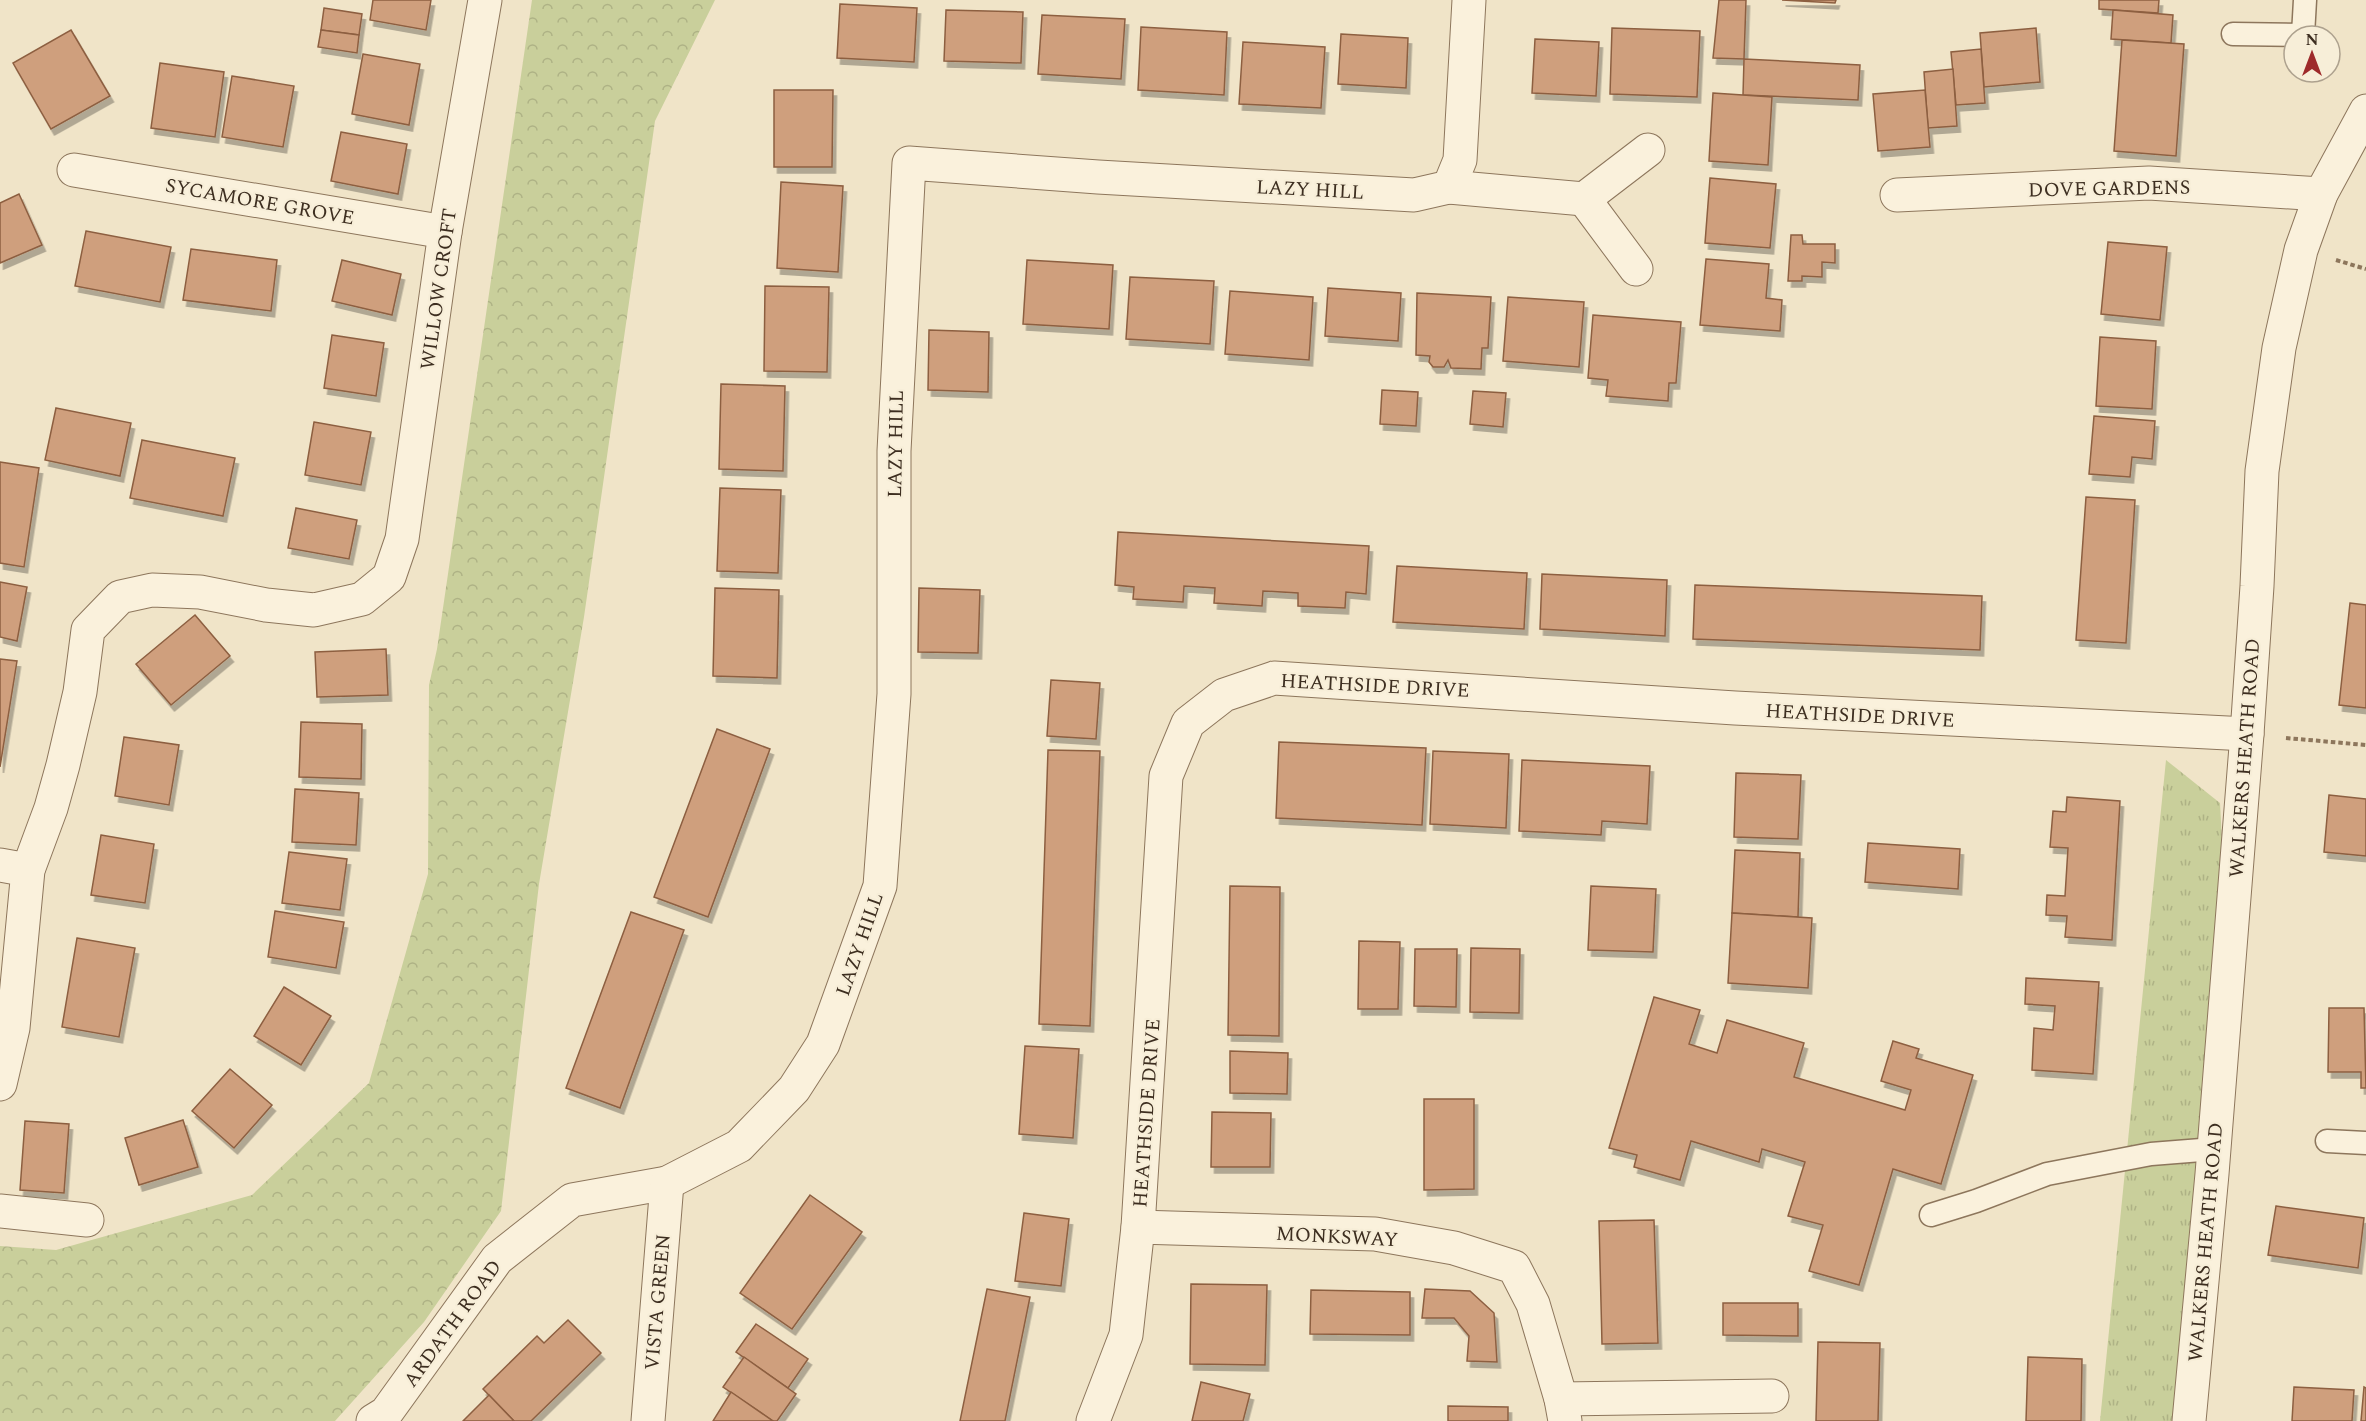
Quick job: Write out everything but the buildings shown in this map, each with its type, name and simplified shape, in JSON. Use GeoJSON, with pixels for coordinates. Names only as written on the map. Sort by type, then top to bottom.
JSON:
{"type":"FeatureCollection","features":[{"type":"Feature","properties":{"kind":"street","name":"WILLOW CROFT"},"geometry":{"type":"LineString","coordinates":[[14,867],[51,808],[80,692],[88,630],[120,597],[152,590],[200,592],[266,605],[314,610],[362,599],[388,577],[402,538],[445,232],[485,0]]}},
{"type":"Feature","properties":{"kind":"street"},"geometry":{"type":"LineString","coordinates":[[1449,187],[1460,160],[1469,0]]}},
{"type":"Feature","properties":{"kind":"street","name":"WALKERS HEATH ROAD"},"geometry":{"type":"LineString","coordinates":[[2189,1421],[2214,1149],[2247,734],[2262,471],[2278,348],[2301,250],[2321,194],[2366,111]]}},
{"type":"Feature","properties":{"kind":"street"},"geometry":{"type":"LineString","coordinates":[[1636,269],[1584,199],[1648,150]]}},
{"type":"Feature","properties":{"kind":"street","name":"LAZY HILL"},"geometry":{"type":"LineString","coordinates":[[667,1183],[739,1146],[794,1089],[823,1044],[880,886],[894,694],[894,451],[909,163],[1098,177],[1414,195],[1449,187],[1584,199]]}},
{"type":"Feature","properties":{"kind":"street","name":"SYCAMORE GROVE"},"geometry":{"type":"LineString","coordinates":[[75,170],[445,232]]}},
{"type":"Feature","properties":{"kind":"street","name":"DOVE GARDENS"},"geometry":{"type":"LineString","coordinates":[[1897,195],[2149,183],[2321,194]]}},
{"type":"Feature","properties":{"kind":"street","name":"HEATHSIDE DRIVE"},"geometry":{"type":"LineString","coordinates":[[1093,1421],[1126,1335],[1138,1227],[1166,776],[1188,723],[1224,695],[1274,678],[1735,708],[2247,734]]}},
{"type":"Feature","properties":{"kind":"street"},"geometry":{"type":"LineString","coordinates":[[0,1084],[13,1028],[14,867]]}},
{"type":"Feature","properties":{"kind":"street","name":"ARDATH ROAD"},"geometry":{"type":"LineString","coordinates":[[374,1421],[386,1413],[497,1259],[572,1200],[667,1183]]}},
{"type":"Feature","properties":{"kind":"street","name":"VISTA GREEN"},"geometry":{"type":"LineString","coordinates":[[648,1421],[667,1183]]}},
{"type":"Feature","properties":{"kind":"street"},"geometry":{"type":"LineString","coordinates":[[0,1211],[87,1220]]}},
{"type":"Feature","properties":{"kind":"street","name":"MONKSWAY"},"geometry":{"type":"LineString","coordinates":[[1138,1227],[1375,1234],[1454,1248],[1514,1267],[1533,1304],[1563,1410]]}},
{"type":"Feature","properties":{"kind":"street"},"geometry":{"type":"LineString","coordinates":[[1563,1410],[1772,1396]]}},
{"type":"Feature","properties":{"kind":"lane"},"geometry":{"type":"LineString","coordinates":[[2233,34],[2303,35],[2305,0]]}},
{"type":"Feature","properties":{"kind":"lane"},"geometry":{"type":"LineString","coordinates":[[2327,1142],[2366,1143]]}},
{"type":"Feature","properties":{"kind":"lane"},"geometry":{"type":"LineString","coordinates":[[1931,1215],[2047,1174],[2151,1154],[2214,1149]]}},
{"type":"Feature","properties":{"kind":"path"},"geometry":{"type":"LineString","coordinates":[[2247,734],[2366,745]]}},
{"type":"Feature","properties":{"kind":"green space"},"geometry":{"type":"Polygon","coordinates":[[[532,0],[715,0],[655,121],[584,617],[539,884],[501,1211],[424,1322],[335,1421],[0,1421],[0,1246],[56,1250],[252,1195],[369,1083],[428,874],[429,685],[437,649],[532,0]]]}},
{"type":"Feature","properties":{"kind":"green space"},"geometry":{"type":"Polygon","coordinates":[[[2166,760],[2220,803],[2223,860],[2176,1421],[2100,1421],[2166,760]]]}}]}
